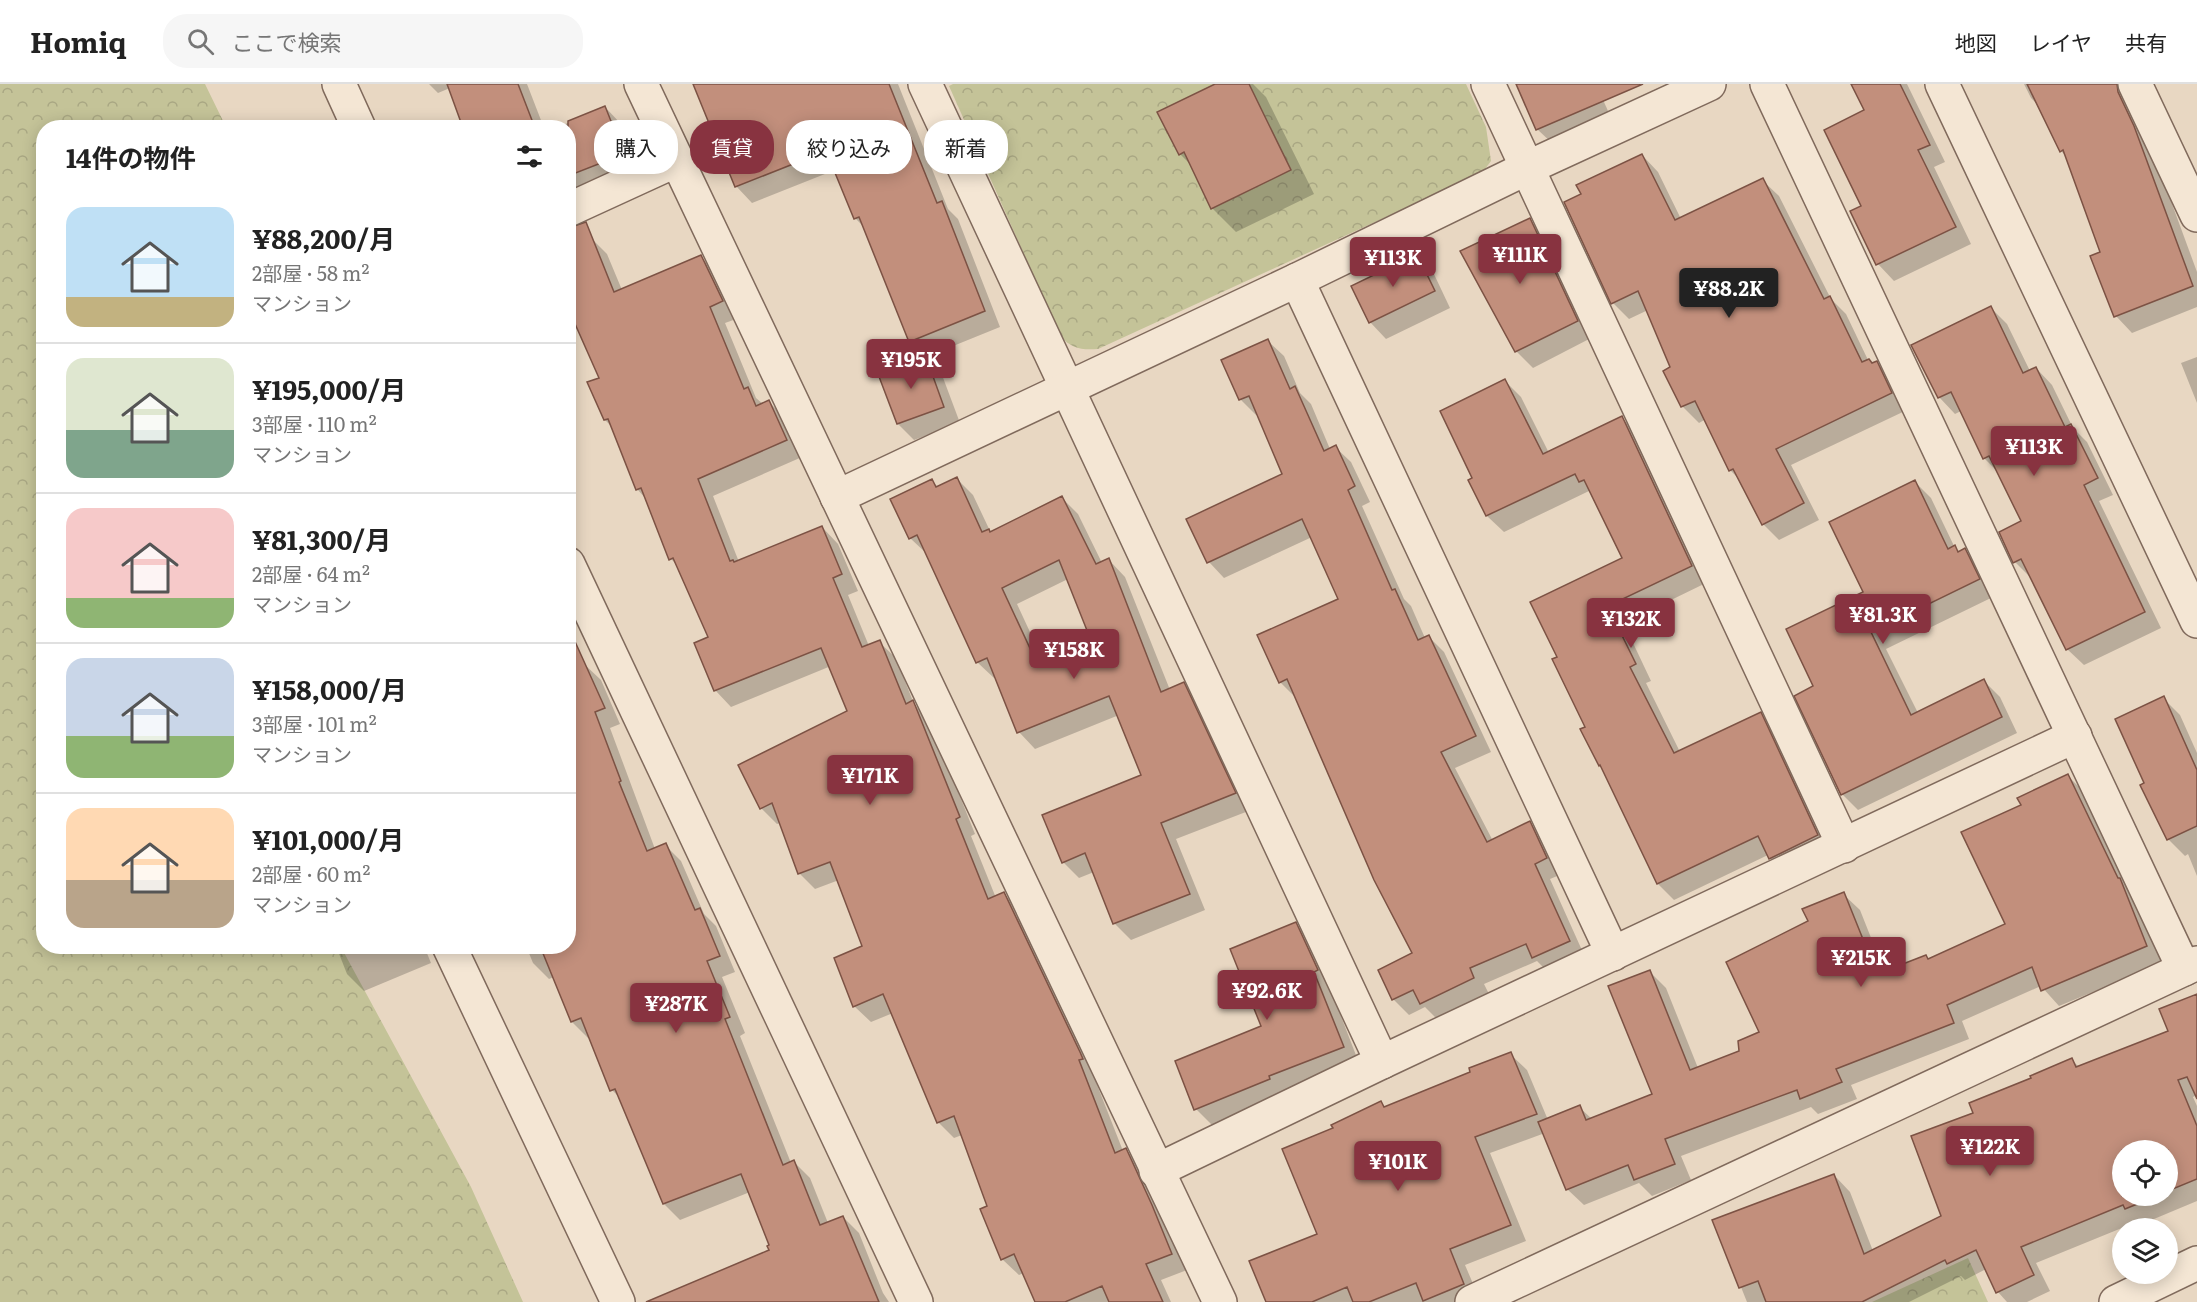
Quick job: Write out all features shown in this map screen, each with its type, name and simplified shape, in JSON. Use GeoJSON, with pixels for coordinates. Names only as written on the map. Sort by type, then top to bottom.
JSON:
{"type":"FeatureCollection","features":[{"type":"Feature","properties":{"kind":"street"},"geometry":{"type":"LineString","coordinates":[[339,84],[355,120]]}},
{"type":"Feature","properties":{"kind":"street"},"geometry":{"type":"LineString","coordinates":[[641,84],[658,120]]}},
{"type":"Feature","properties":{"kind":"street"},"geometry":{"type":"LineString","coordinates":[[925,84],[1382,1062]]}},
{"type":"Feature","properties":{"kind":"street"},"geometry":{"type":"LineString","coordinates":[[1488,84],[1844,846]]}},
{"type":"Feature","properties":{"kind":"street"},"geometry":{"type":"LineString","coordinates":[[837,497],[1297,280],[1528,167],[1709,84]]}},
{"type":"Feature","properties":{"kind":"street"},"geometry":{"type":"LineString","coordinates":[[1472,1302],[2191,966],[2075,736],[1767,84]]}},
{"type":"Feature","properties":{"kind":"street"},"geometry":{"type":"LineString","coordinates":[[1942,84],[2197,621]]}},
{"type":"Feature","properties":{"kind":"street"},"geometry":{"type":"LineString","coordinates":[[2135,84],[2197,215]]}},
{"type":"Feature","properties":{"kind":"street"},"geometry":{"type":"LineString","coordinates":[[678,164],[1220,1302]]}},
{"type":"Feature","properties":{"kind":"street"},"geometry":{"type":"LineString","coordinates":[[576,206],[646,174]]}},
{"type":"Feature","properties":{"kind":"street"},"geometry":{"type":"LineString","coordinates":[[1297,280],[1613,954]]}},
{"type":"Feature","properties":{"kind":"street"},"geometry":{"type":"LineString","coordinates":[[576,581],[916,1302]]}},
{"type":"Feature","properties":{"kind":"street"},"geometry":{"type":"LineString","coordinates":[[1156,1171],[1382,1062],[2075,736]]}},
{"type":"Feature","properties":{"kind":"street"},"geometry":{"type":"LineString","coordinates":[[453,954],[618,1302]]}},
{"type":"Feature","properties":{"kind":"street"},"geometry":{"type":"LineString","coordinates":[[2116,1302],[2197,1263]]}},
{"type":"Feature","properties":{"kind":"green space"},"geometry":{"type":"Polygon","coordinates":[[[0,84],[205,84],[223,120],[36,120],[36,954],[345,954],[471,1187],[523,1302],[0,1302],[0,84]]]}},
{"type":"Feature","properties":{"kind":"green space"},"geometry":{"type":"Polygon","coordinates":[[[953,84],[1466,84],[1486,127],[1491,161],[1482,173],[1098,349],[1081,349],[1072,346],[1060,335],[988,174],[1008,174],[1008,120],[964,120],[949,86],[953,84]]]}},
{"type":"Feature","properties":{"kind":"green space"},"geometry":{"type":"Polygon","coordinates":[[[1968,1258],[1988,1302],[1872,1302],[1968,1258]]]}},
{"type":"Feature","properties":{"kind":"building"},"geometry":{"type":"Polygon","coordinates":[[[447,84],[518,84],[532,120],[460,120],[447,84]]]}},
{"type":"Feature","properties":{"kind":"building"},"geometry":{"type":"Polygon","coordinates":[[[693,84],[889,84],[904,120],[786,120],[786,167],[774,172],[774,120],[708,120],[693,84]]]}},
{"type":"Feature","properties":{"kind":"building"},"geometry":{"type":"Polygon","coordinates":[[[1215,84],[1249,84],[1291,170],[1211,209],[1184,152],[1179,155],[1157,112],[1215,84]]]}},
{"type":"Feature","properties":{"kind":"building"},"geometry":{"type":"Polygon","coordinates":[[[1516,84],[1643,84],[1536,130],[1516,84]]]}},
{"type":"Feature","properties":{"kind":"building"},"geometry":{"type":"Polygon","coordinates":[[[1851,84],[1900,84],[1930,145],[1918,150],[1956,227],[1876,265],[1850,211],[1861,206],[1824,130],[1864,110],[1851,84]]]}},
{"type":"Feature","properties":{"kind":"building"},"geometry":{"type":"Polygon","coordinates":[[[2027,84],[2117,84],[2118,92],[2134,126],[2193,286],[2114,317],[2090,256],[2100,252],[2063,150],[2060,152],[2027,84]]]}},
{"type":"Feature","properties":{"kind":"building"},"geometry":{"type":"Polygon","coordinates":[[[605,106],[611,120],[594,120],[594,166],[576,173],[576,120],[570,120],[605,106]]]}},
{"type":"Feature","properties":{"kind":"building"},"geometry":{"type":"Polygon","coordinates":[[[912,141],[937,203],[942,201],[985,311],[909,342],[859,217],[854,219],[835,174],[912,174],[912,141]]]}},
{"type":"Feature","properties":{"kind":"building"},"geometry":{"type":"Polygon","coordinates":[[[1642,154],[1675,220],[1763,178],[1824,299],[1830,296],[1862,362],[1869,359],[1872,363],[1877,361],[1892,393],[1776,449],[1804,503],[1762,525],[1733,469],[1729,471],[1695,401],[1681,407],[1663,371],[1670,367],[1638,291],[1611,304],[1564,202],[1581,194],[1576,185],[1642,154]]]}},
{"type":"Feature","properties":{"kind":"building"},"geometry":{"type":"Polygon","coordinates":[[[730,174],[768,174],[735,187],[730,174]]]}},
{"type":"Feature","properties":{"kind":"building"},"geometry":{"type":"Polygon","coordinates":[[[1530,218],[1578,321],[1515,352],[1460,251],[1530,218]]]}},
{"type":"Feature","properties":{"kind":"building"},"geometry":{"type":"Polygon","coordinates":[[[586,222],[614,292],[701,255],[723,301],[710,307],[744,389],[748,387],[756,406],[769,400],[787,440],[698,479],[730,561],[734,562],[822,526],[842,574],[833,578],[862,647],[880,640],[906,704],[913,700],[960,817],[956,819],[988,899],[1004,892],[1083,1059],[1079,1060],[1115,1153],[1126,1148],[1152,1205],[1172,1254],[1146,1264],[1163,1302],[1109,1302],[1102,1286],[1065,1302],[1035,1302],[1014,1254],[1001,1260],[980,1209],[987,1206],[954,1116],[937,1123],[883,994],[853,1007],[834,958],[862,946],[830,862],[798,874],[772,803],[760,809],[738,765],[847,711],[821,648],[714,691],[694,643],[708,637],[673,558],[669,560],[641,488],[636,490],[608,419],[604,420],[587,382],[599,378],[576,326],[576,225],[586,222]]]}},
{"type":"Feature","properties":{"kind":"building"},"geometry":{"type":"Polygon","coordinates":[[[1417,254],[1435,291],[1369,323],[1351,286],[1417,254]]]}},
{"type":"Feature","properties":{"kind":"building"},"geometry":{"type":"Polygon","coordinates":[[[1991,306],[2023,373],[2036,367],[2065,427],[2071,424],[2098,478],[2084,485],[2145,612],[2066,650],[2021,559],[2013,563],[1999,532],[2021,521],[1989,456],[1983,459],[1951,392],[1938,398],[1911,345],[1991,306]]]}},
{"type":"Feature","properties":{"kind":"building"},"geometry":{"type":"Polygon","coordinates":[[[1268,339],[1290,389],[1295,386],[1324,451],[1336,445],[1355,486],[1348,490],[1392,590],[1395,589],[1418,640],[1429,635],[1476,736],[1441,752],[1487,842],[1530,821],[1547,858],[1535,864],[1570,941],[1532,958],[1526,944],[1470,968],[1474,978],[1420,1004],[1413,990],[1392,1000],[1378,970],[1412,953],[1374,880],[1287,679],[1279,683],[1257,635],[1338,599],[1302,519],[1207,563],[1186,519],[1282,474],[1249,396],[1239,400],[1221,360],[1268,339]]]}},
{"type":"Feature","properties":{"kind":"building"},"geometry":{"type":"Polygon","coordinates":[[[926,357],[944,407],[897,424],[878,374],[926,357]]]}},
{"type":"Feature","properties":{"kind":"building"},"geometry":{"type":"Polygon","coordinates":[[[1505,379],[1543,454],[1622,416],[1692,566],[1612,604],[1614,607],[1609,609],[1636,664],[1630,667],[1674,753],[1761,712],[1818,835],[1769,859],[1758,836],[1657,884],[1600,765],[1580,729],[1585,727],[1552,659],[1557,657],[1530,602],[1622,558],[1584,480],[1579,482],[1575,474],[1486,516],[1468,480],[1472,478],[1440,411],[1505,379]]]}},
{"type":"Feature","properties":{"kind":"building"},"geometry":{"type":"Polygon","coordinates":[[[957,477],[982,532],[989,529],[990,532],[1062,496],[1096,564],[1109,558],[1161,692],[1184,682],[1236,793],[1161,823],[1190,894],[1113,924],[1085,853],[1062,863],[1042,815],[1141,775],[1109,696],[1017,733],[987,658],[976,663],[917,535],[909,539],[890,499],[932,479],[936,487],[957,477]],[[1059,560],[1002,588],[1035,659],[1090,638],[1059,560]]]}},
{"type":"Feature","properties":{"kind":"building"},"geometry":{"type":"Polygon","coordinates":[[[1915,480],[1948,549],[1955,545],[1958,552],[1965,548],[1980,579],[1871,632],[1911,715],[1984,679],[2002,717],[1841,795],[1794,696],[1813,686],[1786,629],[1863,592],[1829,522],[1915,480]]]}},
{"type":"Feature","properties":{"kind":"building"},"geometry":{"type":"Polygon","coordinates":[[[576,644],[605,708],[595,712],[621,781],[619,782],[647,851],[666,843],[695,910],[700,908],[720,956],[707,961],[730,1017],[725,1019],[783,1165],[794,1160],[820,1225],[843,1216],[879,1302],[646,1302],[769,1250],[767,1246],[769,1245],[741,1174],[663,1204],[615,1089],[610,1091],[581,1018],[571,1022],[543,954],[576,954],[576,644]]]}},
{"type":"Feature","properties":{"kind":"building"},"geometry":{"type":"Polygon","coordinates":[[[2164,696],[2197,770],[2197,826],[2167,840],[2140,785],[2144,783],[2115,719],[2164,696]]]}},
{"type":"Feature","properties":{"kind":"building"},"geometry":{"type":"Polygon","coordinates":[[[2068,774],[2120,878],[2147,946],[2041,991],[2032,967],[1947,1005],[1954,1023],[1836,1069],[1842,1082],[1800,1099],[1797,1090],[1665,1139],[1675,1164],[1634,1180],[1628,1165],[1566,1190],[1538,1122],[1580,1105],[1586,1120],[1652,1094],[1608,986],[1650,970],[1690,1070],[1739,1051],[1738,1041],[1759,1032],[1726,962],[1808,921],[1802,909],[1844,892],[1877,974],[1926,955],[1928,959],[2005,924],[1961,832],[2021,805],[2017,798],[2068,774]]]}},
{"type":"Feature","properties":{"kind":"building"},"geometry":{"type":"Polygon","coordinates":[[[1296,922],[1318,970],[1314,972],[1344,1047],[1269,1076],[1270,1079],[1194,1110],[1175,1061],[1261,1026],[1230,949],[1296,922]]]}},
{"type":"Feature","properties":{"kind":"building"},"geometry":{"type":"Polygon","coordinates":[[[2197,994],[2197,1099],[2187,1077],[2178,1080],[2197,1126],[2197,1179],[2178,1187],[2178,1140],[2112,1140],[2112,1206],[2121,1206],[2021,1247],[2034,1275],[1996,1293],[1976,1250],[1947,1264],[1945,1260],[1862,1302],[1766,1302],[1758,1281],[1739,1288],[1712,1220],[1834,1174],[1864,1254],[1941,1216],[1911,1136],[1973,1113],[1969,1103],[2031,1078],[2030,1076],[2072,1058],[2076,1067],[2168,1031],[2159,1009],[2197,994]]]}},
{"type":"Feature","properties":{"kind":"building"},"geometry":{"type":"Polygon","coordinates":[[[1511,1052],[1537,1114],[1475,1137],[1511,1225],[1450,1249],[1464,1284],[1423,1301],[1416,1283],[1369,1302],[1353,1302],[1347,1287],[1312,1302],[1266,1302],[1249,1261],[1317,1234],[1282,1149],[1333,1128],[1331,1125],[1381,1101],[1384,1107],[1470,1072],[1469,1068],[1511,1052]]]}}]}
